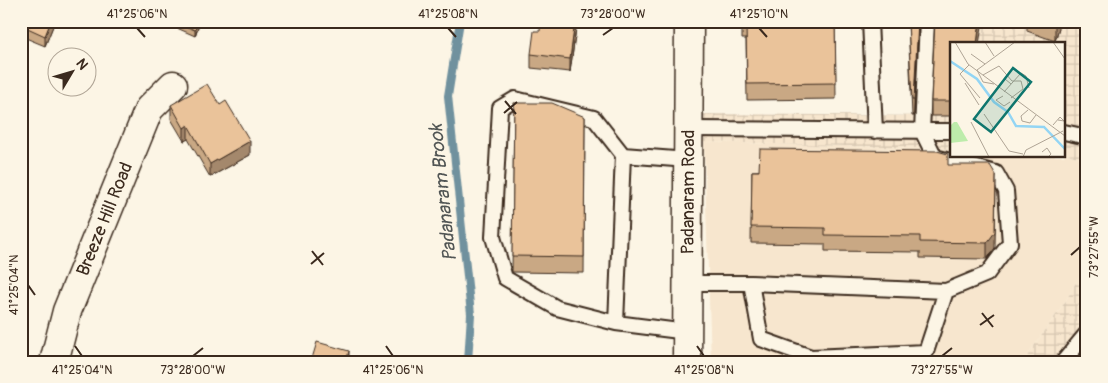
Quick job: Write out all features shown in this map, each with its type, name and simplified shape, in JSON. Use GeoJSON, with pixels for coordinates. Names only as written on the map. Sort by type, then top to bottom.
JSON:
{"type":"FeatureCollection","features":[{"type":"Feature","properties":{"kind":"main road","name":"Padanaram Road"},"geometry":{"type":"LineString","coordinates":[[687,362],[689,21]]}},
{"type":"Feature","properties":{"kind":"main road","name":"Breeze Hill Road"},"geometry":{"type":"LineString","coordinates":[[54,362],[66,311],[149,109],[173,85]]}},
{"type":"Feature","properties":{"kind":"lane"},"geometry":{"type":"LineString","coordinates":[[870,21],[875,130]]}},
{"type":"Feature","properties":{"kind":"lane"},"geometry":{"type":"LineString","coordinates":[[687,283],[751,283],[946,291],[987,274],[1010,243],[1006,191],[996,174],[935,157],[922,131],[927,21]]}},
{"type":"Feature","properties":{"kind":"lane"},"geometry":{"type":"LineString","coordinates":[[616,323],[623,155],[594,118],[515,99],[500,108],[493,237],[505,278],[557,308],[616,323],[687,332]]}},
{"type":"Feature","properties":{"kind":"lane"},"geometry":{"type":"LineString","coordinates":[[688,129],[950,131]]}},
{"type":"Feature","properties":{"kind":"lane"},"geometry":{"type":"LineString","coordinates":[[1066,132],[1073,132],[1087,137]]}},
{"type":"Feature","properties":{"kind":"lane"},"geometry":{"type":"LineString","coordinates":[[623,155],[688,160]]}},
{"type":"Feature","properties":{"kind":"lane"},"geometry":{"type":"LineString","coordinates":[[751,283],[761,340],[811,357],[926,352],[946,291]]}},
{"type":"Feature","properties":{"kind":"lane"},"geometry":{"type":"LineString","coordinates":[[1063,362],[1087,333]]}},
{"type":"Feature","properties":{"kind":"shaded area"},"geometry":{"type":"Polygon","coordinates":[[[983,21],[1087,21],[1087,160],[1066,154],[1066,42],[979,42],[983,21]]]}},
{"type":"Feature","properties":{"kind":"shaded area"},"geometry":{"type":"Polygon","coordinates":[[[704,114],[950,116],[950,149],[704,142],[704,114]]]}},
{"type":"Feature","properties":{"kind":"shaded area"},"geometry":{"type":"Polygon","coordinates":[[[704,142],[950,149],[950,158],[1066,158],[1066,154],[1087,160],[1087,263],[1065,302],[1023,362],[711,362],[704,142]]]}},
{"type":"Feature","properties":{"kind":"shaded area"},"geometry":{"type":"Polygon","coordinates":[[[1087,263],[1087,362],[1023,362],[1065,302],[1087,263]]]}},
{"type":"Feature","properties":{"kind":"building"},"geometry":{"type":"Polygon","coordinates":[[[21,21],[51,21],[45,36],[21,25],[21,21]]]}},
{"type":"Feature","properties":{"kind":"building"},"geometry":{"type":"Polygon","coordinates":[[[163,21],[198,21],[195,30],[177,23],[163,23],[163,21]]]}},
{"type":"Feature","properties":{"kind":"building"},"geometry":{"type":"Polygon","coordinates":[[[541,21],[575,21],[570,59],[531,54],[534,31],[540,31],[541,21]]]}},
{"type":"Feature","properties":{"kind":"building"},"geometry":{"type":"Polygon","coordinates":[[[742,21],[835,21],[836,83],[747,84],[746,24],[742,24],[742,21]]]}},
{"type":"Feature","properties":{"kind":"building"},"geometry":{"type":"Polygon","coordinates":[[[908,21],[918,21],[914,100],[912,100],[908,21]]]}},
{"type":"Feature","properties":{"kind":"building"},"geometry":{"type":"Polygon","coordinates":[[[935,21],[980,21],[977,42],[950,42],[950,101],[931,101],[935,21]]]}},
{"type":"Feature","properties":{"kind":"building"},"geometry":{"type":"Polygon","coordinates":[[[1044,21],[1056,21],[1055,25],[1044,21]]]}},
{"type":"Feature","properties":{"kind":"building"},"geometry":{"type":"Polygon","coordinates":[[[207,84],[220,105],[226,101],[250,141],[210,164],[188,125],[184,128],[171,105],[207,84]]]}},
{"type":"Feature","properties":{"kind":"building"},"geometry":{"type":"Polygon","coordinates":[[[514,103],[552,103],[585,117],[584,257],[512,256],[514,103]]]}},
{"type":"Feature","properties":{"kind":"building"},"geometry":{"type":"Polygon","coordinates":[[[760,149],[937,151],[948,154],[948,165],[990,165],[996,175],[995,232],[987,243],[920,242],[920,236],[825,235],[825,228],[751,227],[752,171],[759,171],[760,149]]]}},
{"type":"Feature","properties":{"kind":"building"},"geometry":{"type":"Polygon","coordinates":[[[317,342],[349,351],[346,362],[311,362],[317,342]]]}},
{"type":"Feature","properties":{"kind":"waterway","name":"Padanaram Brook"},"geometry":{"type":"LineString","coordinates":[[460,21],[448,96],[471,314],[468,362]]}}]}
